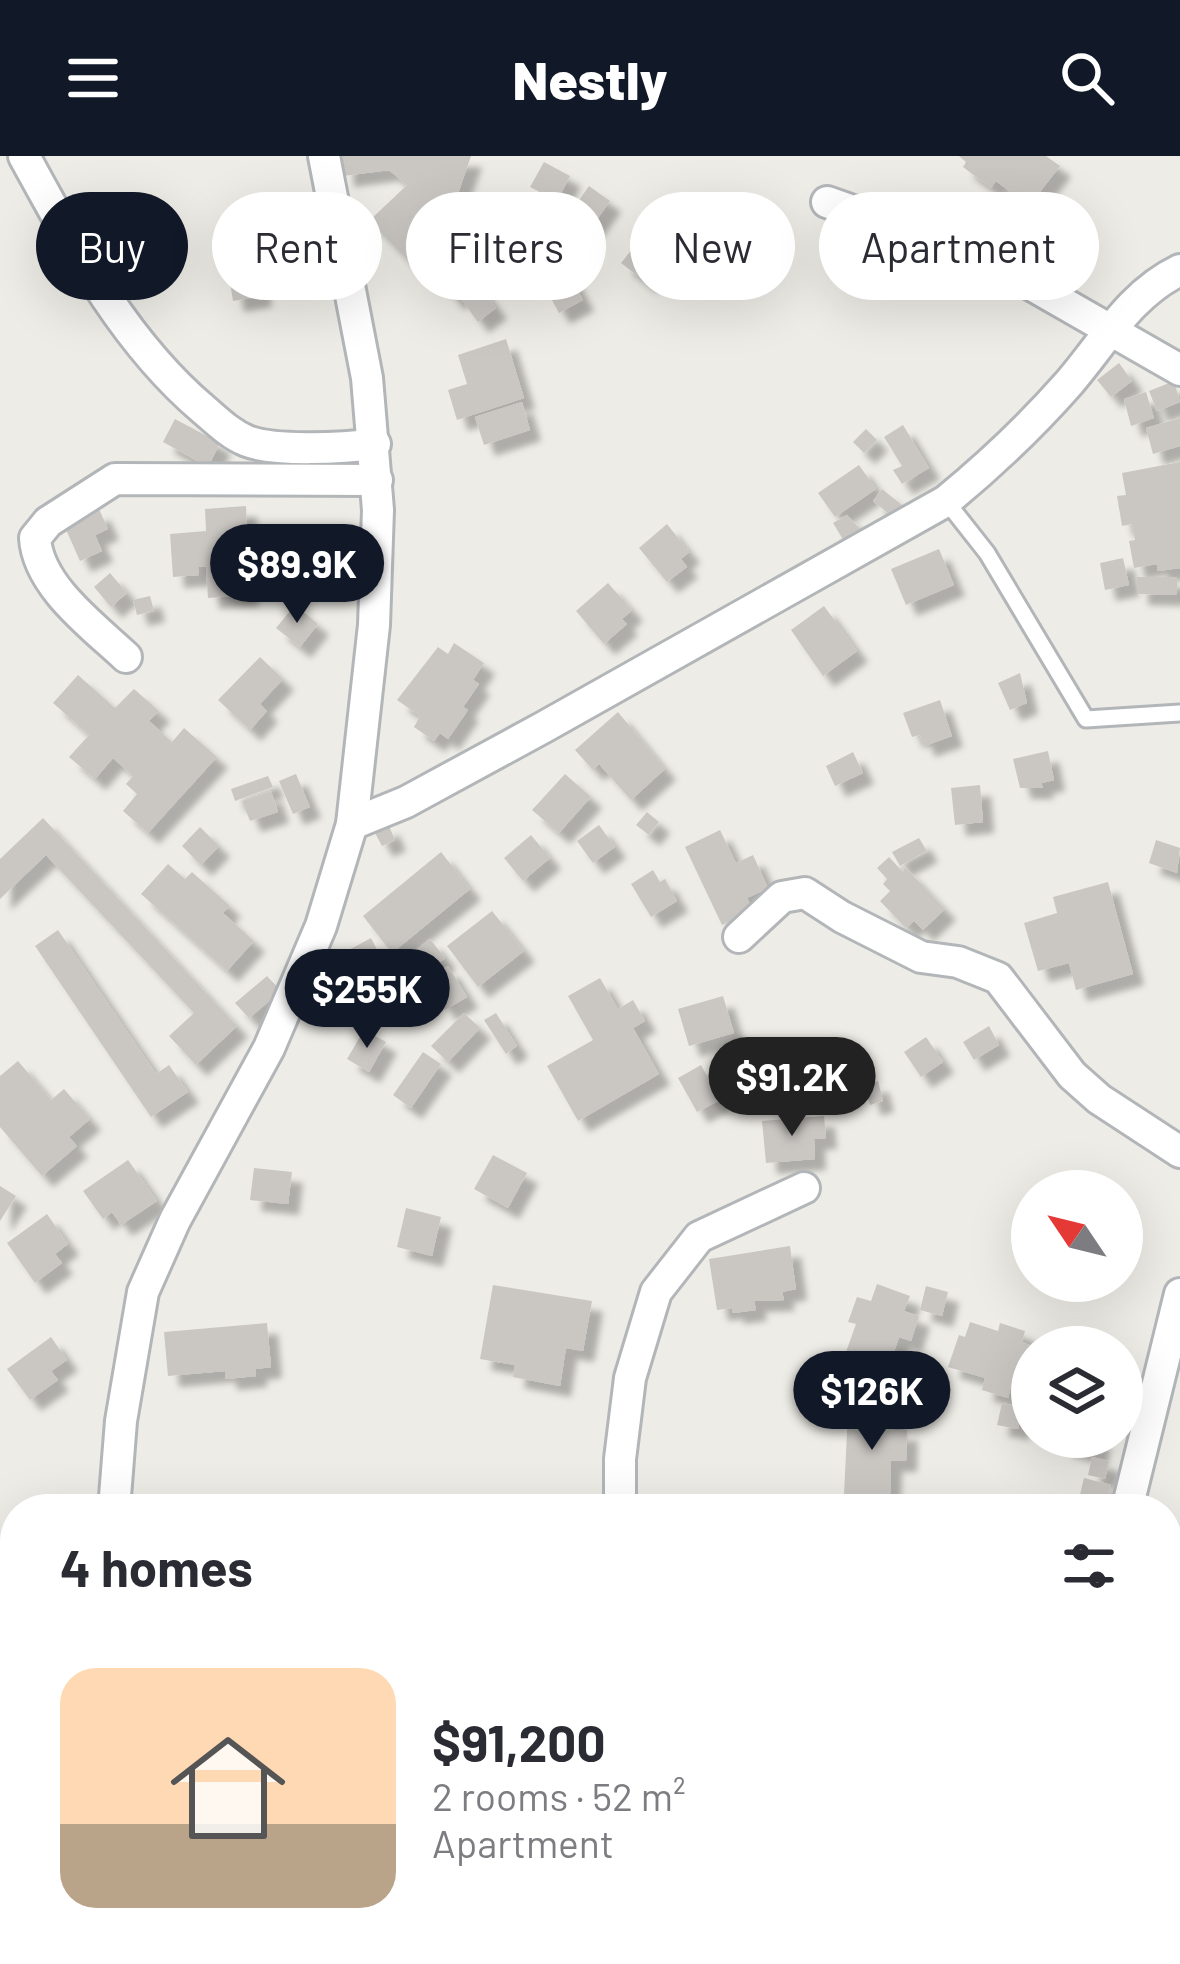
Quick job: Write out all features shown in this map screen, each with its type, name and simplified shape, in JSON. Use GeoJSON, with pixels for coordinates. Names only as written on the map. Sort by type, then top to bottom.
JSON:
{"type":"FeatureCollection","features":[{"type":"Feature","properties":{"kind":"street"},"geometry":{"type":"LineString","coordinates":[[24,156],[89,274],[168,380],[229,432],[253,443],[343,448],[375,444]]}},
{"type":"Feature","properties":{"kind":"street"},"geometry":{"type":"LineString","coordinates":[[115,1494],[121,1421],[142,1292],[175,1220],[269,1048],[315,942],[352,824],[374,625],[375,444],[367,378],[324,156]]}},
{"type":"Feature","properties":{"kind":"street"},"geometry":{"type":"LineString","coordinates":[[352,824],[406,802],[524,738],[946,501],[986,468],[1066,386],[1149,286],[1180,270]]}},
{"type":"Feature","properties":{"kind":"street"},"geometry":{"type":"LineString","coordinates":[[1058,300],[1180,370]]}},
{"type":"Feature","properties":{"kind":"street"},"geometry":{"type":"LineString","coordinates":[[126,657],[75,610],[36,556],[35,538],[48,522],[115,479],[376,480]]}},
{"type":"Feature","properties":{"kind":"street"},"geometry":{"type":"LineString","coordinates":[[739,938],[782,897],[805,892],[842,917],[921,957],[987,971],[1013,995],[1061,1063],[1084,1086],[1180,1152]]}},
{"type":"Feature","properties":{"kind":"street"},"geometry":{"type":"LineString","coordinates":[[620,1494],[630,1378],[656,1292],[699,1237],[804,1188]]}},
{"type":"Feature","properties":{"kind":"street"},"geometry":{"type":"LineString","coordinates":[[1131,1494],[1180,1294]]}},
{"type":"Feature","properties":{"kind":"lane"},"geometry":{"type":"LineString","coordinates":[[946,501],[987,554],[1086,719],[1180,713]]}},
{"type":"Feature","properties":{"kind":"building"},"geometry":{"type":"Polygon","coordinates":[[[342,156],[471,156],[459,192],[406,192],[406,258],[382,234],[382,209],[407,185],[389,170],[343,176],[342,156]]]}},
{"type":"Feature","properties":{"kind":"building"},"geometry":{"type":"Polygon","coordinates":[[[959,156],[1046,156],[1060,166],[1040,192],[1011,192],[996,181],[991,188],[963,167],[966,162],[959,156]]]}},
{"type":"Feature","properties":{"kind":"building"},"geometry":{"type":"Polygon","coordinates":[[[544,162],[570,176],[562,192],[530,187],[544,162]]]}},
{"type":"Feature","properties":{"kind":"building"},"geometry":{"type":"Polygon","coordinates":[[[462,300],[490,300],[496,308],[478,322],[462,300]]]}},
{"type":"Feature","properties":{"kind":"building"},"geometry":{"type":"Polygon","coordinates":[[[552,300],[583,300],[559,313],[552,300]]]}},
{"type":"Feature","properties":{"kind":"building"},"geometry":{"type":"Polygon","coordinates":[[[506,339],[524,398],[457,420],[448,390],[467,384],[458,355],[506,339]]]}},
{"type":"Feature","properties":{"kind":"building"},"geometry":{"type":"Polygon","coordinates":[[[1119,363],[1132,381],[1111,397],[1097,380],[1119,363]]]}},
{"type":"Feature","properties":{"kind":"building"},"geometry":{"type":"Polygon","coordinates":[[[1174,381],[1180,402],[1157,411],[1149,391],[1174,381]]]}},
{"type":"Feature","properties":{"kind":"building"},"geometry":{"type":"Polygon","coordinates":[[[1146,392],[1154,418],[1131,426],[1124,399],[1146,392]]]}},
{"type":"Feature","properties":{"kind":"building"},"geometry":{"type":"Polygon","coordinates":[[[522,402],[530,430],[484,445],[475,417],[522,402]]]}},
{"type":"Feature","properties":{"kind":"building"},"geometry":{"type":"Polygon","coordinates":[[[1180,418],[1180,446],[1153,454],[1146,428],[1180,418]]]}},
{"type":"Feature","properties":{"kind":"building"},"geometry":{"type":"Polygon","coordinates":[[[175,419],[220,443],[208,467],[163,442],[175,419]]]}},
{"type":"Feature","properties":{"kind":"building"},"geometry":{"type":"Polygon","coordinates":[[[903,425],[929,468],[902,484],[893,470],[902,466],[884,437],[903,425]]]}},
{"type":"Feature","properties":{"kind":"building"},"geometry":{"type":"Polygon","coordinates":[[[866,429],[877,440],[864,453],[853,442],[866,429]]]}},
{"type":"Feature","properties":{"kind":"building"},"geometry":{"type":"Polygon","coordinates":[[[1180,462],[1180,568],[1158,571],[1157,564],[1134,568],[1129,541],[1135,540],[1132,524],[1122,526],[1117,496],[1126,495],[1122,473],[1180,462]]]}},
{"type":"Feature","properties":{"kind":"building"},"geometry":{"type":"Polygon","coordinates":[[[859,465],[876,489],[835,517],[818,493],[859,465]]]}},
{"type":"Feature","properties":{"kind":"building"},"geometry":{"type":"Polygon","coordinates":[[[882,489],[903,506],[894,518],[873,501],[882,489]]]}},
{"type":"Feature","properties":{"kind":"building"},"geometry":{"type":"Polygon","coordinates":[[[246,506],[247,529],[260,528],[263,575],[246,576],[248,595],[208,598],[206,567],[198,567],[199,575],[173,577],[170,534],[206,531],[205,509],[246,506]]]}},
{"type":"Feature","properties":{"kind":"building"},"geometry":{"type":"Polygon","coordinates":[[[99,509],[108,529],[95,535],[102,551],[80,561],[64,525],[99,509]]]}},
{"type":"Feature","properties":{"kind":"building"},"geometry":{"type":"Polygon","coordinates":[[[847,515],[862,531],[844,541],[833,523],[847,515]]]}},
{"type":"Feature","properties":{"kind":"building"},"geometry":{"type":"Polygon","coordinates":[[[667,524],[689,552],[681,559],[687,567],[667,582],[639,548],[667,524]]]}},
{"type":"Feature","properties":{"kind":"building"},"geometry":{"type":"Polygon","coordinates":[[[939,549],[954,585],[906,605],[891,569],[939,549]]]}},
{"type":"Feature","properties":{"kind":"building"},"geometry":{"type":"Polygon","coordinates":[[[1123,558],[1129,585],[1105,590],[1100,563],[1123,558]]]}},
{"type":"Feature","properties":{"kind":"building"},"geometry":{"type":"Polygon","coordinates":[[[110,573],[127,593],[111,607],[94,587],[110,573]]]}},
{"type":"Feature","properties":{"kind":"building"},"geometry":{"type":"Polygon","coordinates":[[[1137,577],[1177,577],[1177,595],[1137,594],[1137,577]]]}},
{"type":"Feature","properties":{"kind":"building"},"geometry":{"type":"Polygon","coordinates":[[[608,583],[632,610],[622,619],[627,624],[604,644],[576,611],[608,583]]]}},
{"type":"Feature","properties":{"kind":"building"},"geometry":{"type":"Polygon","coordinates":[[[150,596],[154,611],[137,615],[133,600],[150,596]]]}},
{"type":"Feature","properties":{"kind":"building"},"geometry":{"type":"Polygon","coordinates":[[[295,605],[318,624],[300,647],[276,628],[295,605]]]}},
{"type":"Feature","properties":{"kind":"building"},"geometry":{"type":"Polygon","coordinates":[[[824,606],[857,651],[823,676],[791,630],[824,606]]]}},
{"type":"Feature","properties":{"kind":"building"},"geometry":{"type":"Polygon","coordinates":[[[454,643],[484,663],[473,680],[479,684],[463,707],[468,710],[448,739],[440,733],[434,741],[414,727],[420,716],[397,700],[438,647],[448,654],[454,643]]]}},
{"type":"Feature","properties":{"kind":"building"},"geometry":{"type":"Polygon","coordinates":[[[260,657],[283,679],[260,704],[267,711],[250,730],[218,700],[260,657]]]}},
{"type":"Feature","properties":{"kind":"building"},"geometry":{"type":"Polygon","coordinates":[[[1020,673],[1027,703],[1010,710],[998,683],[1020,673]]]}},
{"type":"Feature","properties":{"kind":"building"},"geometry":{"type":"Polygon","coordinates":[[[78,675],[115,708],[134,689],[159,711],[149,721],[172,742],[184,728],[217,757],[148,833],[123,811],[137,794],[126,784],[133,776],[113,758],[95,779],[69,757],[89,735],[53,703],[78,675]]]}},
{"type":"Feature","properties":{"kind":"building"},"geometry":{"type":"Polygon","coordinates":[[[940,700],[952,736],[924,746],[920,735],[912,737],[903,713],[940,700]]]}},
{"type":"Feature","properties":{"kind":"building"},"geometry":{"type":"Polygon","coordinates":[[[618,712],[665,769],[631,800],[599,764],[593,770],[575,750],[618,712]]]}},
{"type":"Feature","properties":{"kind":"building"},"geometry":{"type":"Polygon","coordinates":[[[1048,751],[1054,780],[1041,783],[1043,788],[1020,788],[1013,759],[1048,751]]]}},
{"type":"Feature","properties":{"kind":"building"},"geometry":{"type":"Polygon","coordinates":[[[853,752],[863,773],[835,786],[826,766],[853,752]]]}},
{"type":"Feature","properties":{"kind":"building"},"geometry":{"type":"Polygon","coordinates":[[[296,774],[310,807],[293,814],[279,781],[296,774]]]}},
{"type":"Feature","properties":{"kind":"building"},"geometry":{"type":"Polygon","coordinates":[[[565,774],[591,797],[559,833],[532,810],[565,774]]]}},
{"type":"Feature","properties":{"kind":"building"},"geometry":{"type":"Polygon","coordinates":[[[268,776],[273,787],[235,801],[231,789],[268,776]]]}},
{"type":"Feature","properties":{"kind":"building"},"geometry":{"type":"Polygon","coordinates":[[[980,785],[983,822],[955,825],[951,788],[980,785]]]}},
{"type":"Feature","properties":{"kind":"building"},"geometry":{"type":"Polygon","coordinates":[[[271,791],[278,812],[250,821],[242,801],[271,791]]]}},
{"type":"Feature","properties":{"kind":"building"},"geometry":{"type":"Polygon","coordinates":[[[647,812],[659,822],[649,835],[636,825],[647,812]]]}},
{"type":"Feature","properties":{"kind":"building"},"geometry":{"type":"Polygon","coordinates":[[[43,818],[237,1026],[196,1065],[169,1036],[194,1013],[46,855],[0,899],[0,859],[43,818]]]}},
{"type":"Feature","properties":{"kind":"building"},"geometry":{"type":"Polygon","coordinates":[[[388,824],[395,840],[382,846],[374,831],[388,824]]]}},
{"type":"Feature","properties":{"kind":"building"},"geometry":{"type":"Polygon","coordinates":[[[599,825],[615,847],[593,863],[577,841],[599,825]]]}},
{"type":"Feature","properties":{"kind":"building"},"geometry":{"type":"Polygon","coordinates":[[[200,827],[219,846],[201,865],[182,846],[200,827]]]}},
{"type":"Feature","properties":{"kind":"building"},"geometry":{"type":"Polygon","coordinates":[[[720,830],[736,863],[753,855],[768,888],[747,898],[753,910],[722,925],[685,847],[720,830]]]}},
{"type":"Feature","properties":{"kind":"building"},"geometry":{"type":"Polygon","coordinates":[[[531,835],[550,858],[523,881],[504,858],[531,835]]]}},
{"type":"Feature","properties":{"kind":"building"},"geometry":{"type":"Polygon","coordinates":[[[919,838],[927,851],[900,866],[892,852],[919,838]]]}},
{"type":"Feature","properties":{"kind":"building"},"geometry":{"type":"Polygon","coordinates":[[[1156,840],[1180,848],[1177,873],[1149,863],[1156,840]]]}},
{"type":"Feature","properties":{"kind":"building"},"geometry":{"type":"Polygon","coordinates":[[[441,852],[470,889],[392,953],[363,916],[441,852]]]}},
{"type":"Feature","properties":{"kind":"building"},"geometry":{"type":"Polygon","coordinates":[[[889,857],[945,909],[923,930],[914,921],[906,928],[880,901],[890,891],[877,868],[889,857]]]}},
{"type":"Feature","properties":{"kind":"building"},"geometry":{"type":"Polygon","coordinates":[[[168,864],[185,879],[192,872],[230,906],[223,913],[254,941],[227,971],[141,894],[168,864]]]}},
{"type":"Feature","properties":{"kind":"building"},"geometry":{"type":"Polygon","coordinates":[[[653,870],[660,882],[665,879],[677,901],[651,917],[631,884],[653,870]]]}},
{"type":"Feature","properties":{"kind":"building"},"geometry":{"type":"Polygon","coordinates":[[[1108,882],[1133,974],[1076,990],[1069,963],[1038,971],[1024,923],[1057,913],[1053,897],[1108,882]]]}},
{"type":"Feature","properties":{"kind":"building"},"geometry":{"type":"Polygon","coordinates":[[[492,911],[524,951],[478,987],[447,946],[492,911]]]}},
{"type":"Feature","properties":{"kind":"building"},"geometry":{"type":"Polygon","coordinates":[[[58,930],[156,1074],[169,1065],[188,1092],[151,1117],[35,946],[58,930]]]}},
{"type":"Feature","properties":{"kind":"building"},"geometry":{"type":"Polygon","coordinates":[[[371,938],[385,965],[335,991],[321,965],[371,938]]]}},
{"type":"Feature","properties":{"kind":"building"},"geometry":{"type":"Polygon","coordinates":[[[430,939],[445,958],[425,974],[410,955],[430,939]]]}},
{"type":"Feature","properties":{"kind":"building"},"geometry":{"type":"Polygon","coordinates":[[[448,966],[467,997],[445,1010],[427,979],[448,966]]]}},
{"type":"Feature","properties":{"kind":"building"},"geometry":{"type":"Polygon","coordinates":[[[267,976],[281,991],[249,1018],[235,1003],[267,976]]]}},
{"type":"Feature","properties":{"kind":"building"},"geometry":{"type":"Polygon","coordinates":[[[600,978],[618,1009],[633,1000],[645,1021],[633,1028],[659,1074],[578,1121],[547,1066],[593,1040],[568,996],[600,978]]]}},
{"type":"Feature","properties":{"kind":"building"},"geometry":{"type":"Polygon","coordinates":[[[723,996],[734,1033],[689,1046],[678,1009],[723,996]]]}},
{"type":"Feature","properties":{"kind":"building"},"geometry":{"type":"Polygon","coordinates":[[[464,1013],[480,1028],[448,1062],[431,1046],[464,1013]]]}},
{"type":"Feature","properties":{"kind":"building"},"geometry":{"type":"Polygon","coordinates":[[[496,1013],[517,1046],[506,1054],[484,1020],[496,1013]]]}},
{"type":"Feature","properties":{"kind":"building"},"geometry":{"type":"Polygon","coordinates":[[[989,1026],[999,1045],[974,1060],[963,1042],[989,1026]]]}},
{"type":"Feature","properties":{"kind":"building"},"geometry":{"type":"Polygon","coordinates":[[[364,1030],[386,1042],[369,1072],[347,1059],[364,1030]]]}},
{"type":"Feature","properties":{"kind":"building"},"geometry":{"type":"Polygon","coordinates":[[[926,1037],[943,1062],[921,1077],[904,1052],[926,1037]]]}},
{"type":"Feature","properties":{"kind":"building"},"geometry":{"type":"Polygon","coordinates":[[[423,1052],[441,1064],[411,1108],[393,1095],[423,1052]]]}},
{"type":"Feature","properties":{"kind":"building"},"geometry":{"type":"Polygon","coordinates":[[[18,1061],[51,1100],[64,1089],[90,1119],[69,1137],[77,1146],[42,1176],[0,1127],[0,1076],[18,1061]]]}},
{"type":"Feature","properties":{"kind":"building"},"geometry":{"type":"Polygon","coordinates":[[[701,1065],[720,1100],[697,1112],[678,1078],[701,1065]]]}},
{"type":"Feature","properties":{"kind":"building"},"geometry":{"type":"Polygon","coordinates":[[[878,1081],[883,1101],[870,1105],[864,1084],[878,1081]]]}},
{"type":"Feature","properties":{"kind":"building"},"geometry":{"type":"Polygon","coordinates":[[[824,1116],[826,1138],[814,1139],[815,1159],[766,1163],[762,1121],[824,1116]]]}},
{"type":"Feature","properties":{"kind":"building"},"geometry":{"type":"Polygon","coordinates":[[[493,1155],[527,1173],[508,1208],[474,1189],[493,1155]]]}},
{"type":"Feature","properties":{"kind":"building"},"geometry":{"type":"Polygon","coordinates":[[[128,1160],[157,1201],[121,1225],[112,1212],[103,1219],[83,1191],[128,1160]]]}},
{"type":"Feature","properties":{"kind":"building"},"geometry":{"type":"Polygon","coordinates":[[[254,1168],[292,1172],[288,1204],[250,1200],[254,1168]]]}},
{"type":"Feature","properties":{"kind":"building"},"geometry":{"type":"Polygon","coordinates":[[[0,1186],[16,1196],[0,1221],[0,1186]]]}},
{"type":"Feature","properties":{"kind":"building"},"geometry":{"type":"Polygon","coordinates":[[[406,1208],[441,1217],[432,1256],[397,1247],[406,1208]]]}},
{"type":"Feature","properties":{"kind":"building"},"geometry":{"type":"Polygon","coordinates":[[[47,1214],[68,1244],[55,1254],[62,1263],[35,1283],[7,1243],[47,1214]]]}},
{"type":"Feature","properties":{"kind":"building"},"geometry":{"type":"Polygon","coordinates":[[[790,1246],[796,1289],[782,1292],[784,1300],[754,1301],[756,1310],[717,1310],[709,1259],[790,1246]]]}},
{"type":"Feature","properties":{"kind":"building"},"geometry":{"type":"Polygon","coordinates":[[[877,1284],[910,1296],[904,1311],[919,1316],[911,1341],[899,1337],[887,1373],[855,1362],[857,1356],[846,1352],[856,1324],[848,1322],[857,1297],[871,1301],[877,1284]]]}},
{"type":"Feature","properties":{"kind":"building"},"geometry":{"type":"Polygon","coordinates":[[[493,1285],[592,1301],[583,1351],[566,1348],[560,1386],[513,1377],[515,1365],[480,1359],[493,1285]]]}},
{"type":"Feature","properties":{"kind":"building"},"geometry":{"type":"Polygon","coordinates":[[[926,1286],[948,1292],[942,1316],[920,1310],[926,1286]]]}},
{"type":"Feature","properties":{"kind":"building"},"geometry":{"type":"Polygon","coordinates":[[[970,1322],[998,1331],[1000,1323],[1011,1327],[1008,1398],[982,1390],[985,1378],[948,1367],[959,1335],[965,1337],[970,1322]]]}},
{"type":"Feature","properties":{"kind":"building"},"geometry":{"type":"Polygon","coordinates":[[[267,1323],[271,1367],[256,1369],[256,1376],[226,1379],[225,1371],[168,1376],[164,1332],[267,1323]]]}},
{"type":"Feature","properties":{"kind":"building"},"geometry":{"type":"Polygon","coordinates":[[[51,1337],[67,1360],[51,1371],[58,1380],[30,1400],[7,1369],[51,1337]]]}},
{"type":"Feature","properties":{"kind":"building"},"geometry":{"type":"Polygon","coordinates":[[[1002,1403],[1011,1405],[1011,1428],[997,1425],[1002,1403]]]}},
{"type":"Feature","properties":{"kind":"building"},"geometry":{"type":"Polygon","coordinates":[[[848,1412],[894,1414],[893,1430],[907,1430],[906,1461],[891,1461],[890,1494],[844,1494],[848,1412]]]}},
{"type":"Feature","properties":{"kind":"building"},"geometry":{"type":"Polygon","coordinates":[[[1092,1458],[1109,1461],[1105,1479],[1088,1475],[1092,1458]]]}},
{"type":"Feature","properties":{"kind":"building"},"geometry":{"type":"Polygon","coordinates":[[[1084,1478],[1111,1485],[1109,1494],[1080,1494],[1084,1478]]]}}]}
